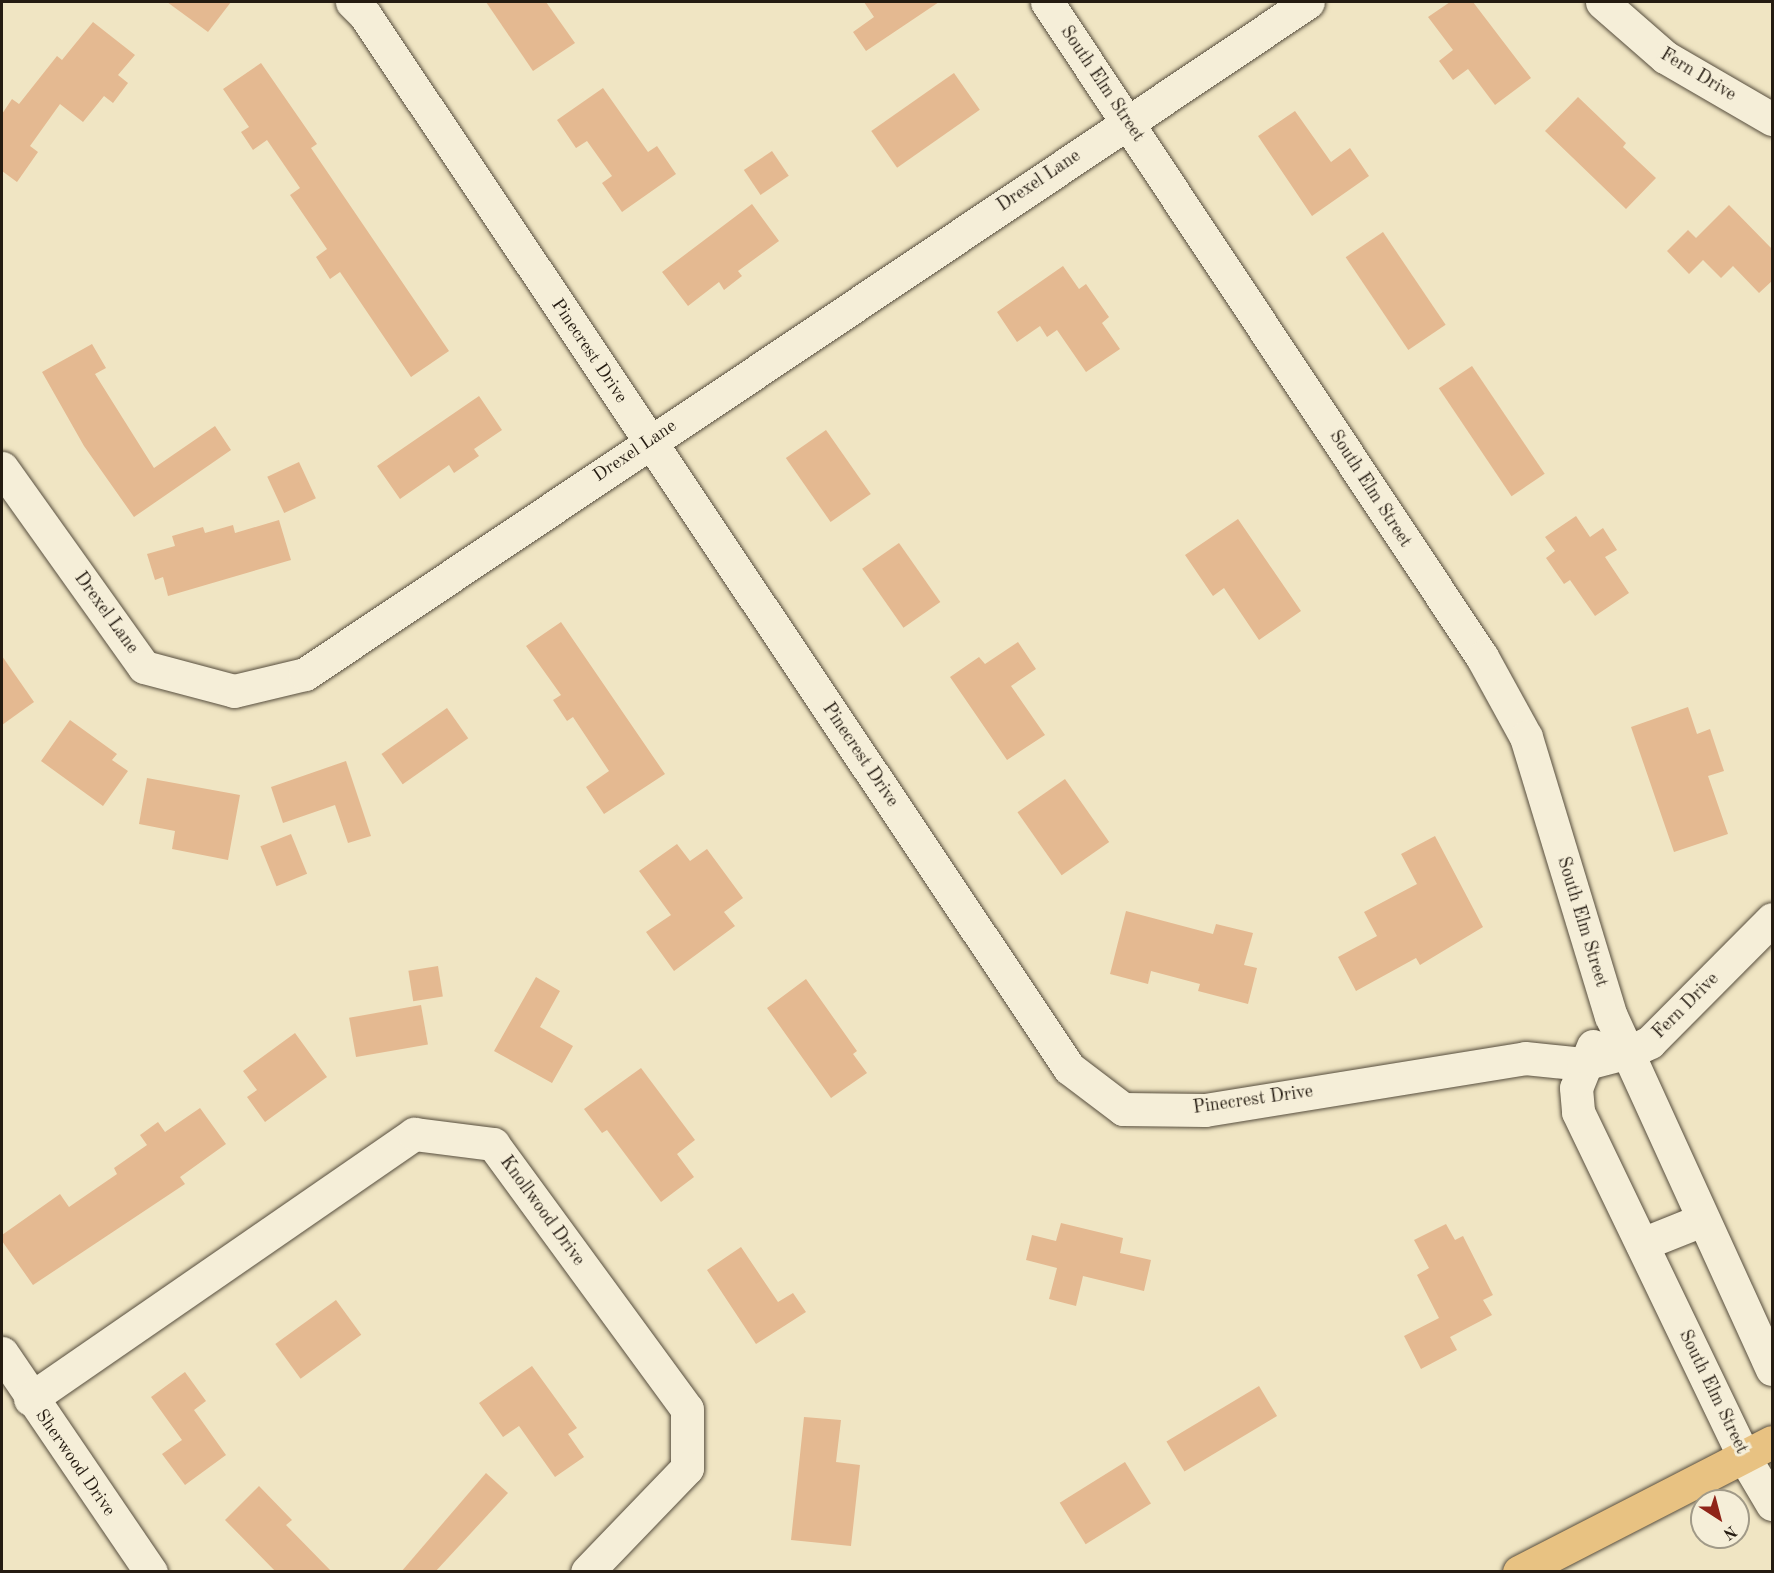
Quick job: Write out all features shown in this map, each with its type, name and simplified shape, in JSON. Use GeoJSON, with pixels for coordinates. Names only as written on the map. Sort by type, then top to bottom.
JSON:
{"type":"FeatureCollection","features":[{"type":"Feature","properties":{"kind":"highway"},"geometry":{"type":"LineString","coordinates":[[1519,1572],[1743,1455],[1773,1442]]}},
{"type":"Feature","properties":{"kind":"street","name":"Pinecrest Drive"},"geometry":{"type":"LineString","coordinates":[[352,2],[365,15],[1069,1068],[1123,1110],[1205,1110],[1525,1058],[1583,1064]]}},
{"type":"Feature","properties":{"kind":"street","name":"South Elm Street"},"geometry":{"type":"LineString","coordinates":[[1047,2],[1482,657],[1526,737],[1611,1016],[1702,1220],[1773,1369]]}},
{"type":"Feature","properties":{"kind":"street","name":"Drexel Lane"},"geometry":{"type":"LineString","coordinates":[[2,468],[144,667],[234,691],[305,674],[649,441],[1308,2]]}},
{"type":"Feature","properties":{"kind":"street","name":"Fern Drive"},"geometry":{"type":"LineString","coordinates":[[1602,2],[1665,57],[1773,119]]}},
{"type":"Feature","properties":{"kind":"street","name":"Fern Drive"},"geometry":{"type":"LineString","coordinates":[[1583,1064],[1629,1052],[1650,1042],[1773,919]]}},
{"type":"Feature","properties":{"kind":"street","name":"South Elm Street"},"geometry":{"type":"LineString","coordinates":[[1611,1016],[1583,1064],[1576,1088],[1578,1112],[1743,1455],[1773,1504]]}},
{"type":"Feature","properties":{"kind":"street","name":"Knollwood Drive"},"geometry":{"type":"LineString","coordinates":[[30,1399],[414,1134],[494,1144],[687,1408],[687,1468],[587,1572]]}},
{"type":"Feature","properties":{"kind":"street"},"geometry":{"type":"LineString","coordinates":[[1642,1244],[1702,1220]]}},
{"type":"Feature","properties":{"kind":"street","name":"Sherwood Drive"},"geometry":{"type":"LineString","coordinates":[[2,1353],[30,1399],[151,1572]]}},
{"type":"Feature","properties":{"kind":"building"},"geometry":{"type":"Polygon","coordinates":[[[167,2],[231,2],[208,32],[167,2]]]}},
{"type":"Feature","properties":{"kind":"building"},"geometry":{"type":"Polygon","coordinates":[[[486,2],[546,2],[575,43],[533,71],[486,2]]]}},
{"type":"Feature","properties":{"kind":"building"},"geometry":{"type":"Polygon","coordinates":[[[864,2],[939,2],[866,51],[853,32],[874,17],[864,2]]]}},
{"type":"Feature","properties":{"kind":"building"},"geometry":{"type":"Polygon","coordinates":[[[1450,2],[1473,2],[1531,78],[1495,105],[1468,69],[1453,80],[1439,61],[1453,50],[1428,17],[1450,2]]]}},
{"type":"Feature","properties":{"kind":"building"},"geometry":{"type":"Polygon","coordinates":[[[93,22],[135,55],[118,75],[128,83],[113,103],[104,96],[83,122],[60,104],[30,146],[38,152],[17,182],[2,171],[2,114],[12,99],[19,104],[57,56],[62,60],[93,22]]]}},
{"type":"Feature","properties":{"kind":"building"},"geometry":{"type":"Polygon","coordinates":[[[261,63],[317,144],[311,148],[449,351],[411,377],[340,272],[330,279],[316,257],[327,249],[290,195],[300,188],[267,140],[253,150],[241,132],[249,127],[223,89],[261,63]]]}},
{"type":"Feature","properties":{"kind":"building"},"geometry":{"type":"Polygon","coordinates":[[[954,73],[980,110],[897,168],[871,131],[954,73]]]}},
{"type":"Feature","properties":{"kind":"building"},"geometry":{"type":"Polygon","coordinates":[[[603,88],[648,152],[657,146],[676,174],[622,212],[602,183],[612,176],[587,141],[576,148],[557,120],[603,88]]]}},
{"type":"Feature","properties":{"kind":"building"},"geometry":{"type":"Polygon","coordinates":[[[1578,97],[1626,143],[1623,147],[1656,178],[1626,209],[1545,131],[1578,97]]]}},
{"type":"Feature","properties":{"kind":"building"},"geometry":{"type":"Polygon","coordinates":[[[1295,111],[1331,162],[1350,148],[1369,176],[1312,216],[1258,136],[1295,111]]]}},
{"type":"Feature","properties":{"kind":"building"},"geometry":{"type":"Polygon","coordinates":[[[772,151],[789,176],[761,195],[744,170],[772,151]]]}},
{"type":"Feature","properties":{"kind":"building"},"geometry":{"type":"Polygon","coordinates":[[[752,204],[779,241],[738,271],[742,276],[724,290],[719,282],[688,306],[662,272],[752,204]]]}},
{"type":"Feature","properties":{"kind":"building"},"geometry":{"type":"Polygon","coordinates":[[[1729,205],[1773,250],[1773,280],[1759,293],[1733,266],[1721,278],[1703,260],[1689,274],[1667,251],[1688,230],[1696,238],[1729,205]]]}},
{"type":"Feature","properties":{"kind":"building"},"geometry":{"type":"Polygon","coordinates":[[[1383,232],[1446,325],[1408,350],[1346,257],[1383,232]]]}},
{"type":"Feature","properties":{"kind":"building"},"geometry":{"type":"Polygon","coordinates":[[[1063,266],[1079,289],[1086,284],[1109,317],[1102,323],[1120,349],[1086,372],[1057,330],[1047,337],[1040,326],[1017,342],[997,312],[1063,266]]]}},
{"type":"Feature","properties":{"kind":"building"},"geometry":{"type":"Polygon","coordinates":[[[92,344],[106,368],[95,374],[154,468],[215,426],[231,450],[134,517],[84,446],[42,372],[92,344]]]}},
{"type":"Feature","properties":{"kind":"building"},"geometry":{"type":"Polygon","coordinates":[[[1472,366],[1545,474],[1512,496],[1439,388],[1472,366]]]}},
{"type":"Feature","properties":{"kind":"building"},"geometry":{"type":"Polygon","coordinates":[[[479,396],[502,430],[474,449],[479,456],[454,473],[449,465],[400,499],[377,466],[479,396]]]}},
{"type":"Feature","properties":{"kind":"building"},"geometry":{"type":"Polygon","coordinates":[[[826,430],[871,494],[831,522],[786,458],[826,430]]]}},
{"type":"Feature","properties":{"kind":"building"},"geometry":{"type":"Polygon","coordinates":[[[299,462],[316,498],[284,513],[267,477],[299,462]]]}},
{"type":"Feature","properties":{"kind":"building"},"geometry":{"type":"Polygon","coordinates":[[[1576,516],[1590,537],[1603,528],[1617,550],[1605,557],[1629,593],[1595,616],[1570,580],[1564,584],[1546,558],[1555,551],[1545,537],[1576,516]]]}},
{"type":"Feature","properties":{"kind":"building"},"geometry":{"type":"Polygon","coordinates":[[[1238,519],[1301,611],[1259,640],[1224,588],[1213,596],[1185,555],[1238,519]]]}},
{"type":"Feature","properties":{"kind":"building"},"geometry":{"type":"Polygon","coordinates":[[[279,520],[291,560],[168,596],[163,577],[155,580],[147,554],[175,546],[172,536],[203,527],[205,533],[233,525],[235,533],[279,520]]]}},
{"type":"Feature","properties":{"kind":"building"},"geometry":{"type":"Polygon","coordinates":[[[899,543],[940,602],[903,628],[862,569],[899,543]]]}},
{"type":"Feature","properties":{"kind":"building"},"geometry":{"type":"Polygon","coordinates":[[[561,622],[665,774],[604,814],[586,787],[609,771],[573,717],[567,721],[553,700],[561,695],[526,646],[561,622]]]}},
{"type":"Feature","properties":{"kind":"building"},"geometry":{"type":"Polygon","coordinates":[[[1018,642],[1036,669],[1011,686],[1045,735],[1007,760],[950,677],[979,657],[985,664],[1018,642]]]}},
{"type":"Feature","properties":{"kind":"building"},"geometry":{"type":"Polygon","coordinates":[[[2,656],[34,702],[2,725],[2,656]]]}},
{"type":"Feature","properties":{"kind":"building"},"geometry":{"type":"Polygon","coordinates":[[[1688,707],[1697,734],[1710,729],[1724,771],[1708,776],[1728,834],[1674,852],[1631,727],[1688,707]]]}},
{"type":"Feature","properties":{"kind":"building"},"geometry":{"type":"Polygon","coordinates":[[[447,708],[468,738],[403,784],[381,754],[447,708]]]}},
{"type":"Feature","properties":{"kind":"building"},"geometry":{"type":"Polygon","coordinates":[[[70,720],[117,754],[112,760],[128,771],[103,806],[41,761],[70,720]]]}},
{"type":"Feature","properties":{"kind":"building"},"geometry":{"type":"Polygon","coordinates":[[[346,761],[371,836],[348,843],[335,805],[283,823],[271,787],[346,761]]]}},
{"type":"Feature","properties":{"kind":"building"},"geometry":{"type":"Polygon","coordinates":[[[147,778],[240,795],[228,860],[172,849],[175,831],[139,824],[147,778]]]}},
{"type":"Feature","properties":{"kind":"building"},"geometry":{"type":"Polygon","coordinates":[[[1065,779],[1109,842],[1062,875],[1017,812],[1065,779]]]}},
{"type":"Feature","properties":{"kind":"building"},"geometry":{"type":"Polygon","coordinates":[[[291,834],[307,874],[277,886],[260,846],[291,834]]]}},
{"type":"Feature","properties":{"kind":"building"},"geometry":{"type":"Polygon","coordinates":[[[1435,836],[1483,927],[1420,965],[1416,958],[1356,991],[1338,957],[1377,936],[1364,912],[1417,884],[1401,854],[1435,836]]]}},
{"type":"Feature","properties":{"kind":"building"},"geometry":{"type":"Polygon","coordinates":[[[677,844],[690,861],[707,849],[743,898],[724,912],[735,926],[674,971],[646,932],[671,915],[639,871],[677,844]]]}},
{"type":"Feature","properties":{"kind":"building"},"geometry":{"type":"Polygon","coordinates":[[[1126,911],[1213,934],[1216,924],[1253,933],[1244,965],[1257,968],[1248,1004],[1198,991],[1200,984],[1151,971],[1148,984],[1110,974],[1126,911]]]}},
{"type":"Feature","properties":{"kind":"building"},"geometry":{"type":"Polygon","coordinates":[[[438,966],[443,997],[413,1001],[408,971],[438,966]]]}},
{"type":"Feature","properties":{"kind":"building"},"geometry":{"type":"Polygon","coordinates":[[[536,977],[560,991],[540,1027],[573,1046],[552,1083],[494,1051],[536,977]]]}},
{"type":"Feature","properties":{"kind":"building"},"geometry":{"type":"Polygon","coordinates":[[[806,979],[857,1051],[853,1054],[867,1073],[831,1098],[767,1008],[806,979]]]}},
{"type":"Feature","properties":{"kind":"building"},"geometry":{"type":"Polygon","coordinates":[[[421,1005],[428,1044],[356,1057],[349,1018],[421,1005]]]}},
{"type":"Feature","properties":{"kind":"building"},"geometry":{"type":"Polygon","coordinates":[[[295,1033],[327,1077],[265,1122],[247,1097],[257,1090],[243,1071],[295,1033]]]}},
{"type":"Feature","properties":{"kind":"building"},"geometry":{"type":"Polygon","coordinates":[[[641,1068],[695,1140],[677,1154],[694,1177],[661,1202],[607,1130],[602,1133],[584,1109],[641,1068]]]}},
{"type":"Feature","properties":{"kind":"building"},"geometry":{"type":"Polygon","coordinates":[[[200,1108],[226,1144],[180,1177],[185,1184],[33,1285],[2,1241],[2,1235],[60,1194],[69,1207],[117,1174],[114,1168],[147,1145],[140,1135],[158,1122],[165,1132],[200,1108]]]}},
{"type":"Feature","properties":{"kind":"building"},"geometry":{"type":"Polygon","coordinates":[[[1061,1223],[1123,1238],[1120,1253],[1151,1260],[1144,1291],[1083,1276],[1076,1306],[1049,1299],[1057,1268],[1026,1260],[1032,1235],[1056,1241],[1061,1223]]]}},
{"type":"Feature","properties":{"kind":"building"},"geometry":{"type":"Polygon","coordinates":[[[1446,1224],[1455,1240],[1463,1236],[1493,1295],[1483,1300],[1492,1315],[1450,1337],[1457,1350],[1421,1369],[1404,1336],[1439,1318],[1417,1275],[1429,1268],[1414,1240],[1446,1224]]]}},
{"type":"Feature","properties":{"kind":"building"},"geometry":{"type":"Polygon","coordinates":[[[741,1247],[778,1302],[793,1293],[806,1312],[756,1344],[707,1270],[741,1247]]]}},
{"type":"Feature","properties":{"kind":"building"},"geometry":{"type":"Polygon","coordinates":[[[336,1300],[361,1335],[301,1379],[275,1344],[336,1300]]]}},
{"type":"Feature","properties":{"kind":"building"},"geometry":{"type":"Polygon","coordinates":[[[532,1366],[577,1428],[568,1434],[584,1457],[555,1477],[519,1426],[503,1437],[479,1403],[532,1366]]]}},
{"type":"Feature","properties":{"kind":"building"},"geometry":{"type":"Polygon","coordinates":[[[185,1372],[206,1401],[194,1410],[226,1455],[185,1485],[162,1454],[182,1440],[151,1397],[185,1372]]]}},
{"type":"Feature","properties":{"kind":"building"},"geometry":{"type":"Polygon","coordinates":[[[1259,1386],[1277,1416],[1184,1472],[1166,1442],[1259,1386]]]}},
{"type":"Feature","properties":{"kind":"building"},"geometry":{"type":"Polygon","coordinates":[[[804,1417],[841,1420],[836,1462],[860,1465],[851,1546],[791,1540],[804,1417]]]}},
{"type":"Feature","properties":{"kind":"building"},"geometry":{"type":"Polygon","coordinates":[[[1125,1462],[1151,1504],[1086,1544],[1060,1503],[1125,1462]]]}},
{"type":"Feature","properties":{"kind":"building"},"geometry":{"type":"Polygon","coordinates":[[[486,1473],[508,1493],[435,1572],[401,1572],[486,1473]]]}},
{"type":"Feature","properties":{"kind":"building"},"geometry":{"type":"Polygon","coordinates":[[[259,1486],[292,1520],[286,1525],[332,1572],[276,1572],[225,1520],[259,1486]]]}}]}
